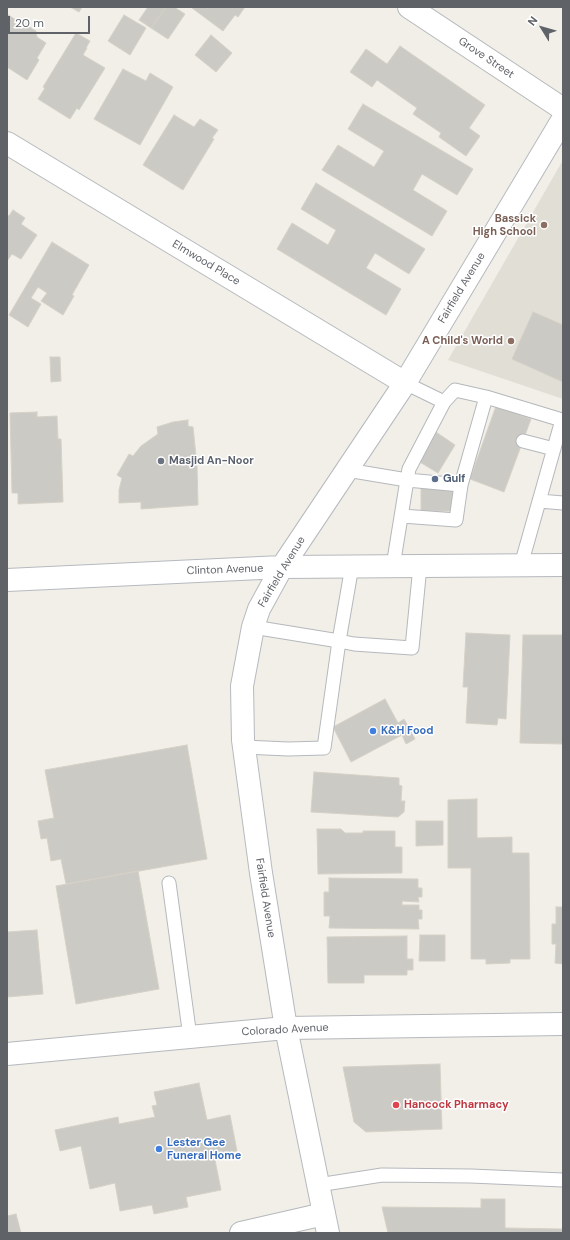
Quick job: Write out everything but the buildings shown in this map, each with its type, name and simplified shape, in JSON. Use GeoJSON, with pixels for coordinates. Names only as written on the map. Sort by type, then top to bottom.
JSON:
{"type":"FeatureCollection","features":[{"type":"Feature","properties":{"kind":"street","name":"Grove Street"},"geometry":{"type":"LineString","coordinates":[[409,7],[563,109]]}},
{"type":"Feature","properties":{"kind":"street","name":"Fairfield Avenue"},"geometry":{"type":"LineString","coordinates":[[326,1224],[286,1028],[261,873],[244,747],[242,686],[253,627],[258,609],[282,567],[405,383],[563,119]]}},
{"type":"Feature","properties":{"kind":"street","name":"Elmwood Place"},"geometry":{"type":"LineString","coordinates":[[7,143],[405,383]]}},
{"type":"Feature","properties":{"kind":"street","name":"Clinton Avenue"},"geometry":{"type":"LineString","coordinates":[[7,580],[282,567],[563,565]]}},
{"type":"Feature","properties":{"kind":"street","name":"Colorado Avenue"},"geometry":{"type":"LineString","coordinates":[[7,1054],[286,1028],[563,1024]]}},
{"type":"Feature","properties":{"kind":"street"},"geometry":{"type":"LineString","coordinates":[[241,1233],[326,1224]]}},
{"type":"Feature","properties":{"kind":"lane"},"geometry":{"type":"LineString","coordinates":[[405,383],[444,402]]}},
{"type":"Feature","properties":{"kind":"lane"},"geometry":{"type":"LineString","coordinates":[[393,566],[409,469],[444,402],[455,390],[486,397],[562,420],[521,565]]}},
{"type":"Feature","properties":{"kind":"lane"},"geometry":{"type":"LineString","coordinates":[[402,516],[456,520],[461,485],[482,429],[486,397]]}},
{"type":"Feature","properties":{"kind":"lane"},"geometry":{"type":"LineString","coordinates":[[523,441],[554,449]]}},
{"type":"Feature","properties":{"kind":"lane"},"geometry":{"type":"LineString","coordinates":[[348,470],[407,480],[461,485]]}},
{"type":"Feature","properties":{"kind":"lane"},"geometry":{"type":"LineString","coordinates":[[539,501],[563,502]]}},
{"type":"Feature","properties":{"kind":"lane"},"geometry":{"type":"LineString","coordinates":[[244,747],[288,749],[324,748],[339,641],[352,566]]}},
{"type":"Feature","properties":{"kind":"lane"},"geometry":{"type":"LineString","coordinates":[[253,627],[354,644],[412,648],[420,566]]}},
{"type":"Feature","properties":{"kind":"lane"},"geometry":{"type":"LineString","coordinates":[[169,883],[190,1037]]}},
{"type":"Feature","properties":{"kind":"lane"},"geometry":{"type":"LineString","coordinates":[[318,1185],[382,1176],[470,1176],[563,1180]]}},
{"type":"Feature","properties":{"kind":"shaded area"},"geometry":{"type":"Polygon","coordinates":[[[563,160],[563,399],[448,360],[563,160]]]}},
{"type":"Feature","properties":{"kind":"place","name":"Bassick High School"},"geometry":{"type":"Point","coordinates":[544,225]}},
{"type":"Feature","properties":{"kind":"place","name":"A Child's World"},"geometry":{"type":"Point","coordinates":[511,341]}},
{"type":"Feature","properties":{"kind":"place","name":"Masjid An-Noor"},"geometry":{"type":"Point","coordinates":[161,461]}},
{"type":"Feature","properties":{"kind":"place","name":"Gulf"},"geometry":{"type":"Point","coordinates":[435,479]}},
{"type":"Feature","properties":{"kind":"place","name":"K&H Food"},"geometry":{"type":"Point","coordinates":[373,731]}},
{"type":"Feature","properties":{"kind":"place","name":"Hancock Pharmacy"},"geometry":{"type":"Point","coordinates":[396,1105]}},
{"type":"Feature","properties":{"kind":"place","name":"Lester Gee Funeral Home"},"geometry":{"type":"Point","coordinates":[159,1149]}}]}
